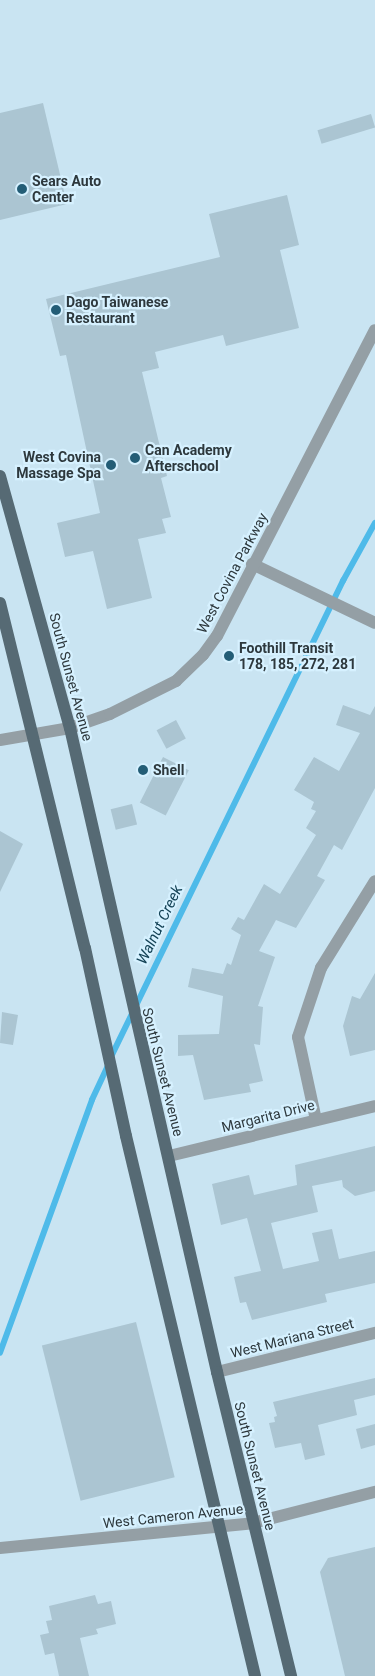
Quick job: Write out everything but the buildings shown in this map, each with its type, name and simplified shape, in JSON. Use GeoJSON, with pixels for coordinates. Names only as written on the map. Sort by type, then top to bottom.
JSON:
{"type":"FeatureCollection","features":[{"type":"Feature","properties":{"kind":"main road","name":"South Sunset Avenue"},"geometry":{"type":"LineString","coordinates":[[0,476],[70,728],[114,933],[158,1118],[169,1156],[216,1372],[291,1676]]}},
{"type":"Feature","properties":{"kind":"main road"},"geometry":{"type":"LineString","coordinates":[[0,603],[85,948],[126,1136],[255,1676]]}},
{"type":"Feature","properties":{"kind":"street","name":"West Covina Parkway"},"geometry":{"type":"LineString","coordinates":[[0,740],[70,728],[110,714],[176,681],[217,636],[252,564],[322,438],[375,330]]}},
{"type":"Feature","properties":{"kind":"street"},"geometry":{"type":"LineString","coordinates":[[252,564],[373,622]]}},
{"type":"Feature","properties":{"kind":"street"},"geometry":{"type":"LineString","coordinates":[[316,1120],[298,1037],[322,968],[375,881]]}},
{"type":"Feature","properties":{"kind":"street","name":"Margarita Drive"},"geometry":{"type":"LineString","coordinates":[[169,1156],[375,1106]]}},
{"type":"Feature","properties":{"kind":"street","name":"West Mariana Street"},"geometry":{"type":"LineString","coordinates":[[216,1372],[375,1333]]}},
{"type":"Feature","properties":{"kind":"street","name":"West Cameron Avenue"},"geometry":{"type":"LineString","coordinates":[[0,1548],[26,1547],[253,1523],[375,1492]]}},
{"type":"Feature","properties":{"kind":"waterway","name":"Walnut Creek"},"geometry":{"type":"LineString","coordinates":[[111,1057],[343,581],[375,523]]}},
{"type":"Feature","properties":{"kind":"waterway","name":"Walnut Creek"},"geometry":{"type":"LineString","coordinates":[[0,1353],[92,1100],[108,1065]]}},
{"type":"Feature","properties":{"kind":"place","name":"Sears Auto Center"},"geometry":{"type":"Point","coordinates":[22,189]}},
{"type":"Feature","properties":{"kind":"place","name":"Dago Taiwanese Restaurant"},"geometry":{"type":"Point","coordinates":[56,310]}},
{"type":"Feature","properties":{"kind":"place","name":"Can Academy Afterschool"},"geometry":{"type":"Point","coordinates":[135,458]}},
{"type":"Feature","properties":{"kind":"place","name":"West Covina Massage Spa"},"geometry":{"type":"Point","coordinates":[111,465]}},
{"type":"Feature","properties":{"kind":"place","name":"Foothill Transit 178, 185, 272, 281"},"geometry":{"type":"Point","coordinates":[229,656]}},
{"type":"Feature","properties":{"kind":"place","name":"Shell"},"geometry":{"type":"Point","coordinates":[143,770]}}]}
